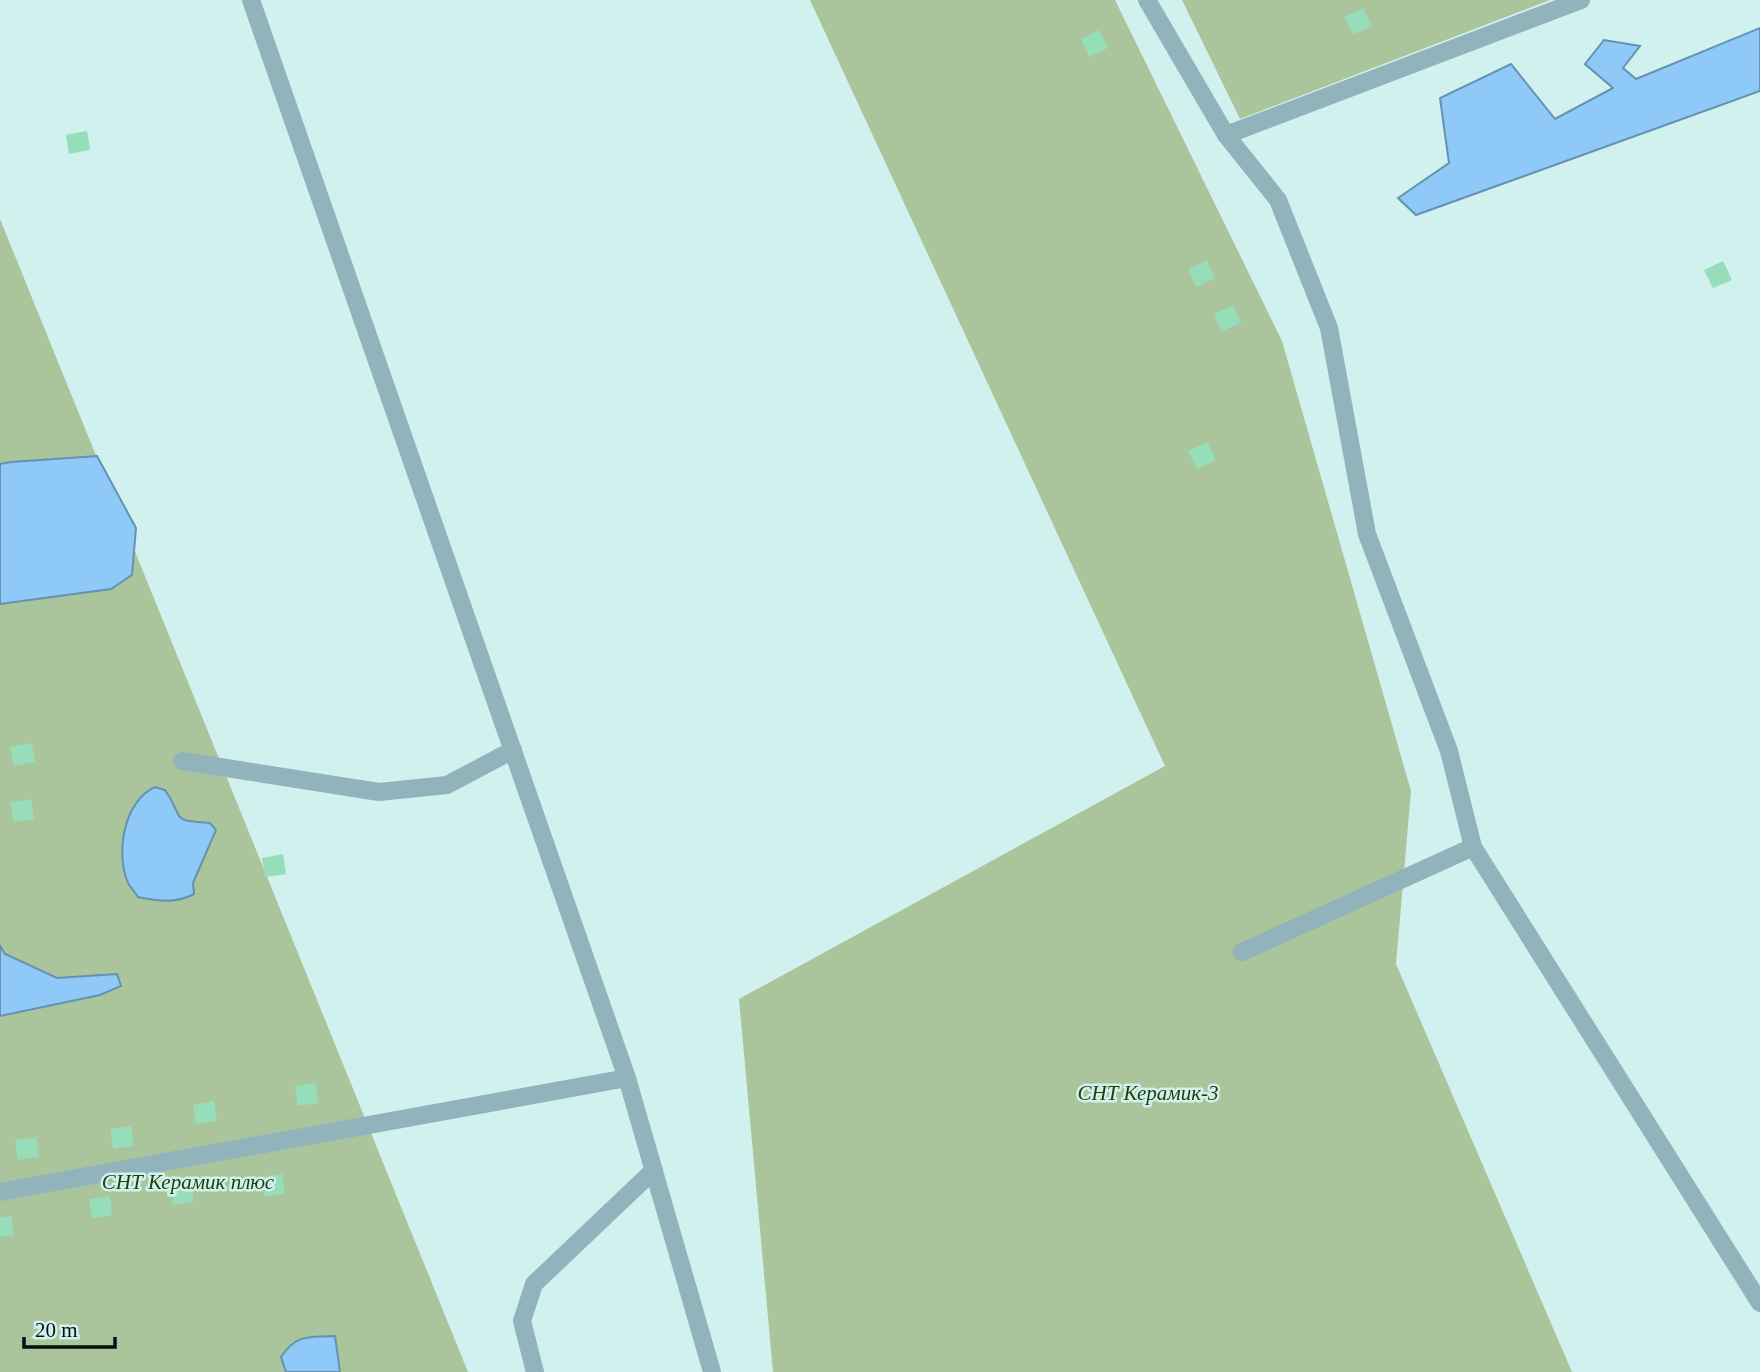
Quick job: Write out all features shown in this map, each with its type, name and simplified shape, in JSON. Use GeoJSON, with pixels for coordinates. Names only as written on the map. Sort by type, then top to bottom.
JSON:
{"type":"FeatureCollection","features":[{"type":"Feature","properties":{"kind":"lane"},"geometry":{"type":"LineString","coordinates":[[251,0],[627,1078],[712,1372]]}},
{"type":"Feature","properties":{"kind":"lane"},"geometry":{"type":"LineString","coordinates":[[1147,0],[1226,135],[1278,200],[1329,328],[1367,534],[1448,751],[1473,847],[1760,1303]]}},
{"type":"Feature","properties":{"kind":"lane"},"geometry":{"type":"LineString","coordinates":[[1226,135],[1581,0]]}},
{"type":"Feature","properties":{"kind":"lane"},"geometry":{"type":"LineString","coordinates":[[182,761],[379,792],[447,785],[513,750]]}},
{"type":"Feature","properties":{"kind":"lane"},"geometry":{"type":"LineString","coordinates":[[1242,951],[1473,847]]}},
{"type":"Feature","properties":{"kind":"lane"},"geometry":{"type":"LineString","coordinates":[[0,1192],[627,1078]]}},
{"type":"Feature","properties":{"kind":"lane"},"geometry":{"type":"LineString","coordinates":[[535,1372],[522,1321],[534,1284],[654,1170]]}},
{"type":"Feature","properties":{"kind":"green space","name":"СНТ Керамик-3"},"geometry":{"type":"Polygon","coordinates":[[[810,0],[1115,0],[1282,341],[1411,791],[1396,964],[1572,1372],[773,1372],[739,999],[1165,766],[810,0]]]}},
{"type":"Feature","properties":{"kind":"green space"},"geometry":{"type":"Polygon","coordinates":[[[1182,0],[1550,0],[1240,119],[1182,0]]]}},
{"type":"Feature","properties":{"kind":"green space","name":"СНТ Керамик плюс"},"geometry":{"type":"Polygon","coordinates":[[[0,219],[468,1372],[0,1372],[0,219]]]}},
{"type":"Feature","properties":{"kind":"water"},"geometry":{"type":"Polygon","coordinates":[[[1760,28],[1760,91],[1416,215],[1398,198],[1449,163],[1440,98],[1511,64],[1555,119],[1613,88],[1585,64],[1604,40],[1640,46],[1623,68],[1636,79],[1760,28]]]}},
{"type":"Feature","properties":{"kind":"water"},"geometry":{"type":"Polygon","coordinates":[[[97,456],[136,528],[132,575],[111,589],[0,604],[0,464],[97,456]]]}},
{"type":"Feature","properties":{"kind":"water"},"geometry":{"type":"Polygon","coordinates":[[[155,787],[165,790],[180,817],[188,821],[210,823],[216,830],[193,883],[194,894],[180,899],[138,897],[128,883],[124,871],[123,843],[129,816],[144,794],[155,787]]]}},
{"type":"Feature","properties":{"kind":"water"},"geometry":{"type":"Polygon","coordinates":[[[0,946],[5,954],[57,978],[117,974],[121,986],[100,995],[0,1016],[0,946]]]}},
{"type":"Feature","properties":{"kind":"water"},"geometry":{"type":"Polygon","coordinates":[[[335,1336],[340,1372],[286,1372],[281,1357],[298,1340],[335,1336]]]}},
{"type":"Feature","properties":{"kind":"building"},"geometry":{"type":"Polygon","coordinates":[[[1363,8],[1372,26],[1353,34],[1344,17],[1363,8]]]}},
{"type":"Feature","properties":{"kind":"building"},"geometry":{"type":"Polygon","coordinates":[[[1099,30],[1108,48],[1089,57],[1081,39],[1099,30]]]}},
{"type":"Feature","properties":{"kind":"building"},"geometry":{"type":"Polygon","coordinates":[[[87,131],[90,150],[69,154],[66,135],[87,131]]]}},
{"type":"Feature","properties":{"kind":"building"},"geometry":{"type":"Polygon","coordinates":[[[1207,260],[1215,278],[1196,287],[1188,269],[1207,260]]]}},
{"type":"Feature","properties":{"kind":"building"},"geometry":{"type":"Polygon","coordinates":[[[1723,261],[1732,280],[1713,288],[1704,270],[1723,261]]]}},
{"type":"Feature","properties":{"kind":"building"},"geometry":{"type":"Polygon","coordinates":[[[1233,305],[1241,323],[1222,331],[1214,314],[1233,305]]]}},
{"type":"Feature","properties":{"kind":"building"},"geometry":{"type":"Polygon","coordinates":[[[1207,442],[1216,460],[1197,469],[1188,451],[1207,442]]]}},
{"type":"Feature","properties":{"kind":"building"},"geometry":{"type":"Polygon","coordinates":[[[32,743],[35,762],[14,766],[10,747],[32,743]]]}},
{"type":"Feature","properties":{"kind":"building"},"geometry":{"type":"Polygon","coordinates":[[[31,799],[34,819],[14,822],[10,803],[31,799]]]}},
{"type":"Feature","properties":{"kind":"building"},"geometry":{"type":"Polygon","coordinates":[[[283,854],[286,874],[265,877],[262,858],[283,854]]]}},
{"type":"Feature","properties":{"kind":"building"},"geometry":{"type":"Polygon","coordinates":[[[316,1083],[318,1103],[298,1106],[295,1086],[316,1083]]]}},
{"type":"Feature","properties":{"kind":"building"},"geometry":{"type":"Polygon","coordinates":[[[214,1101],[217,1121],[196,1124],[193,1105],[214,1101]]]}},
{"type":"Feature","properties":{"kind":"building"},"geometry":{"type":"Polygon","coordinates":[[[131,1126],[134,1146],[113,1149],[110,1129],[131,1126]]]}},
{"type":"Feature","properties":{"kind":"building"},"geometry":{"type":"Polygon","coordinates":[[[36,1137],[39,1157],[18,1160],[15,1140],[36,1137]]]}},
{"type":"Feature","properties":{"kind":"building"},"geometry":{"type":"Polygon","coordinates":[[[282,1174],[285,1194],[265,1197],[261,1177],[282,1174]]]}},
{"type":"Feature","properties":{"kind":"building"},"geometry":{"type":"Polygon","coordinates":[[[191,1182],[194,1201],[173,1205],[170,1185],[191,1182]]]}},
{"type":"Feature","properties":{"kind":"building"},"geometry":{"type":"Polygon","coordinates":[[[110,1196],[112,1215],[92,1219],[89,1199],[110,1196]]]}},
{"type":"Feature","properties":{"kind":"building"},"geometry":{"type":"Polygon","coordinates":[[[11,1216],[14,1235],[0,1237],[0,1217],[11,1216]]]}}]}
